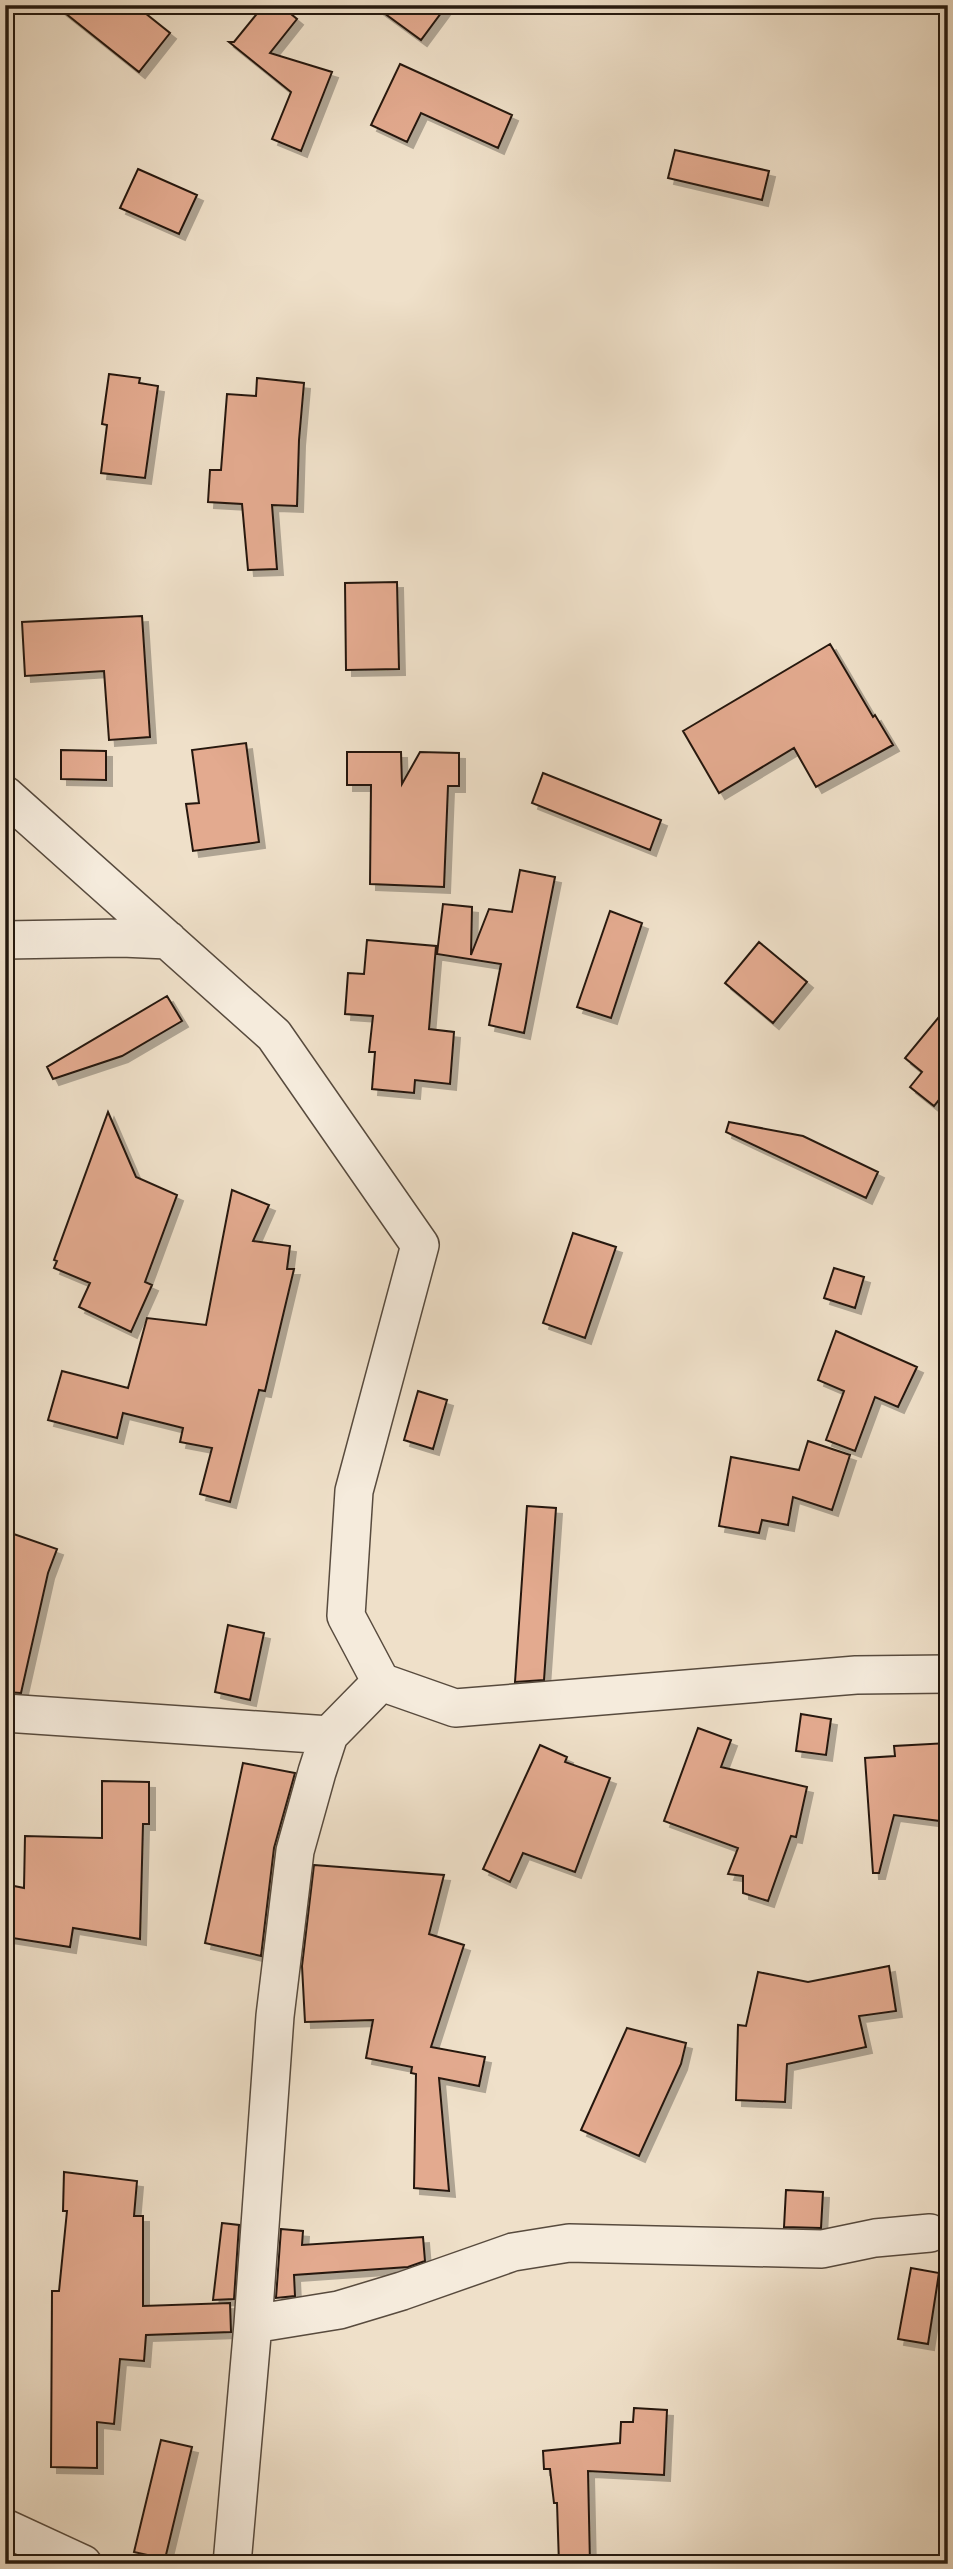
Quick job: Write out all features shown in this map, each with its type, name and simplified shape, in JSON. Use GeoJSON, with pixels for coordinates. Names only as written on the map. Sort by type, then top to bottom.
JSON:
{"type":"FeatureCollection","features":[{"type":"Feature","properties":{"kind":"street"},"geometry":{"type":"LineString","coordinates":[[5,794],[274,1035],[420,1245],[354,1491],[345,1616],[381,1682],[455,1708],[856,1675],[948,1674]]}},
{"type":"Feature","properties":{"kind":"street"},"geometry":{"type":"LineString","coordinates":[[5,940],[168,940]]}},
{"type":"Feature","properties":{"kind":"street"},"geometry":{"type":"LineString","coordinates":[[232,2564],[253,2324],[275,2016],[295,1851],[329,1735],[381,1682]]}},
{"type":"Feature","properties":{"kind":"street"},"geometry":{"type":"LineString","coordinates":[[5,1713],[329,1735]]}},
{"type":"Feature","properties":{"kind":"street"},"geometry":{"type":"LineString","coordinates":[[253,2324],[339,2310],[513,2252],[569,2243],[822,2249],[875,2238],[930,2233]]}},
{"type":"Feature","properties":{"kind":"street"},"geometry":{"type":"LineString","coordinates":[[5,2528],[83,2564]]}},
{"type":"Feature","properties":{"kind":"building"},"geometry":{"type":"Polygon","coordinates":[[[55,5],[135,5],[170,33],[139,72],[55,5]]]}},
{"type":"Feature","properties":{"kind":"building"},"geometry":{"type":"Polygon","coordinates":[[[264,5],[280,5],[297,19],[270,53],[332,72],[301,151],[272,139],[291,92],[229,42],[234,42],[264,5]]]}},
{"type":"Feature","properties":{"kind":"building"},"geometry":{"type":"Polygon","coordinates":[[[373,5],[447,5],[421,40],[373,5]]]}},
{"type":"Feature","properties":{"kind":"building"},"geometry":{"type":"Polygon","coordinates":[[[400,64],[512,115],[498,148],[421,113],[407,142],[371,125],[400,64]]]}},
{"type":"Feature","properties":{"kind":"building"},"geometry":{"type":"Polygon","coordinates":[[[675,150],[769,171],[762,200],[668,178],[675,150]]]}},
{"type":"Feature","properties":{"kind":"building"},"geometry":{"type":"Polygon","coordinates":[[[138,169],[197,195],[179,234],[120,208],[138,169]]]}},
{"type":"Feature","properties":{"kind":"building"},"geometry":{"type":"Polygon","coordinates":[[[109,374],[140,378],[139,383],[158,386],[145,478],[101,473],[107,425],[102,424],[109,374]]]}},
{"type":"Feature","properties":{"kind":"building"},"geometry":{"type":"Polygon","coordinates":[[[257,378],[304,383],[297,506],[272,505],[277,569],[248,570],[242,504],[208,502],[210,470],[221,470],[227,394],[256,396],[257,378]]]}},
{"type":"Feature","properties":{"kind":"building"},"geometry":{"type":"Polygon","coordinates":[[[397,582],[399,669],[346,670],[345,583],[397,582]]]}},
{"type":"Feature","properties":{"kind":"building"},"geometry":{"type":"Polygon","coordinates":[[[142,616],[150,737],[109,740],[104,671],[25,676],[22,622],[142,616]]]}},
{"type":"Feature","properties":{"kind":"building"},"geometry":{"type":"Polygon","coordinates":[[[830,644],[873,717],[875,715],[893,745],[816,787],[794,748],[719,793],[683,731],[830,644]]]}},
{"type":"Feature","properties":{"kind":"building"},"geometry":{"type":"Polygon","coordinates":[[[246,743],[259,842],[193,851],[186,804],[199,803],[192,750],[246,743]]]}},
{"type":"Feature","properties":{"kind":"building"},"geometry":{"type":"Polygon","coordinates":[[[61,750],[106,751],[106,780],[61,779],[61,750]]]}},
{"type":"Feature","properties":{"kind":"building"},"geometry":{"type":"Polygon","coordinates":[[[347,752],[401,752],[402,784],[420,752],[459,753],[459,786],[448,786],[444,887],[370,884],[371,785],[347,785],[347,752]]]}},
{"type":"Feature","properties":{"kind":"building"},"geometry":{"type":"Polygon","coordinates":[[[543,773],[661,820],[650,850],[532,803],[543,773]]]}},
{"type":"Feature","properties":{"kind":"building"},"geometry":{"type":"Polygon","coordinates":[[[520,870],[555,877],[524,1033],[489,1025],[501,964],[437,954],[443,904],[472,907],[471,955],[489,909],[512,912],[520,870]]]}},
{"type":"Feature","properties":{"kind":"building"},"geometry":{"type":"Polygon","coordinates":[[[610,911],[642,923],[611,1018],[577,1007],[610,911]]]}},
{"type":"Feature","properties":{"kind":"building"},"geometry":{"type":"Polygon","coordinates":[[[367,940],[436,946],[429,1029],[454,1032],[450,1084],[415,1080],[414,1093],[372,1089],[375,1052],[369,1052],[373,1016],[345,1014],[348,973],[364,974],[367,940]]]}},
{"type":"Feature","properties":{"kind":"building"},"geometry":{"type":"Polygon","coordinates":[[[759,942],[807,982],[773,1023],[725,983],[759,942]]]}},
{"type":"Feature","properties":{"kind":"building"},"geometry":{"type":"Polygon","coordinates":[[[167,996],[182,1021],[122,1056],[53,1079],[47,1067],[167,996]]]}},
{"type":"Feature","properties":{"kind":"building"},"geometry":{"type":"Polygon","coordinates":[[[948,1006],[948,1093],[946,1091],[934,1106],[910,1087],[922,1072],[905,1058],[948,1006]]]}},
{"type":"Feature","properties":{"kind":"building"},"geometry":{"type":"Polygon","coordinates":[[[108,1112],[136,1177],[177,1195],[145,1282],[152,1285],[131,1332],[79,1307],[90,1283],[54,1268],[57,1261],[54,1260],[108,1112]]]}},
{"type":"Feature","properties":{"kind":"building"},"geometry":{"type":"Polygon","coordinates":[[[729,1122],[803,1136],[878,1172],[866,1198],[726,1132],[729,1122]]]}},
{"type":"Feature","properties":{"kind":"building"},"geometry":{"type":"Polygon","coordinates":[[[232,1190],[269,1205],[253,1241],[290,1246],[287,1269],[294,1269],[265,1391],[259,1390],[230,1502],[200,1494],[212,1448],[180,1442],[183,1428],[123,1413],[117,1438],[48,1420],[62,1371],[128,1388],[147,1318],[206,1325],[232,1190]]]}},
{"type":"Feature","properties":{"kind":"building"},"geometry":{"type":"Polygon","coordinates":[[[573,1233],[616,1247],[585,1338],[543,1323],[573,1233]]]}},
{"type":"Feature","properties":{"kind":"building"},"geometry":{"type":"Polygon","coordinates":[[[834,1268],[864,1277],[855,1308],[824,1298],[834,1268]]]}},
{"type":"Feature","properties":{"kind":"building"},"geometry":{"type":"Polygon","coordinates":[[[836,1331],[917,1367],[898,1407],[875,1397],[855,1451],[826,1440],[844,1391],[818,1380],[836,1331]]]}},
{"type":"Feature","properties":{"kind":"building"},"geometry":{"type":"Polygon","coordinates":[[[418,1391],[447,1400],[433,1449],[404,1440],[418,1391]]]}},
{"type":"Feature","properties":{"kind":"building"},"geometry":{"type":"Polygon","coordinates":[[[808,1441],[850,1455],[832,1510],[793,1497],[788,1525],[762,1520],[759,1533],[719,1526],[731,1457],[799,1470],[808,1441]]]}},
{"type":"Feature","properties":{"kind":"building"},"geometry":{"type":"Polygon","coordinates":[[[527,1506],[556,1508],[544,1680],[515,1682],[527,1506]]]}},
{"type":"Feature","properties":{"kind":"building"},"geometry":{"type":"Polygon","coordinates":[[[5,1531],[57,1549],[48,1573],[21,1693],[5,1692],[5,1531]]]}},
{"type":"Feature","properties":{"kind":"building"},"geometry":{"type":"Polygon","coordinates":[[[228,1625],[264,1633],[250,1700],[215,1692],[228,1625]]]}},
{"type":"Feature","properties":{"kind":"building"},"geometry":{"type":"Polygon","coordinates":[[[801,1714],[831,1719],[826,1755],[796,1751],[801,1714]]]}},
{"type":"Feature","properties":{"kind":"building"},"geometry":{"type":"Polygon","coordinates":[[[698,1728],[731,1740],[721,1767],[807,1787],[796,1837],[791,1836],[768,1901],[743,1893],[743,1876],[728,1874],[738,1848],[664,1821],[698,1728]]]}},
{"type":"Feature","properties":{"kind":"building"},"geometry":{"type":"Polygon","coordinates":[[[948,1743],[948,1822],[894,1815],[879,1873],[873,1873],[865,1758],[895,1756],[894,1746],[948,1743]]]}},
{"type":"Feature","properties":{"kind":"building"},"geometry":{"type":"Polygon","coordinates":[[[540,1745],[567,1757],[565,1762],[610,1778],[575,1872],[523,1853],[510,1882],[483,1869],[540,1745]]]}},
{"type":"Feature","properties":{"kind":"building"},"geometry":{"type":"Polygon","coordinates":[[[243,1763],[295,1773],[274,1848],[261,1956],[205,1943],[243,1763]]]}},
{"type":"Feature","properties":{"kind":"building"},"geometry":{"type":"Polygon","coordinates":[[[102,1781],[149,1782],[149,1824],[143,1824],[140,1939],[73,1928],[70,1947],[6,1937],[14,1886],[24,1888],[25,1836],[102,1838],[102,1781]]]}},
{"type":"Feature","properties":{"kind":"building"},"geometry":{"type":"Polygon","coordinates":[[[314,1865],[444,1875],[429,1934],[464,1945],[431,2047],[485,2057],[479,2086],[439,2078],[449,2191],[414,2188],[416,2074],[411,2073],[412,2067],[366,2058],[373,2020],[305,2022],[302,1966],[314,1865]]]}},
{"type":"Feature","properties":{"kind":"building"},"geometry":{"type":"Polygon","coordinates":[[[889,1966],[896,2011],[859,2016],[866,2047],[787,2064],[785,2102],[736,2100],[738,2025],[746,2026],[758,1972],[808,1982],[889,1966]]]}},
{"type":"Feature","properties":{"kind":"building"},"geometry":{"type":"Polygon","coordinates":[[[627,2028],[686,2043],[681,2064],[639,2156],[581,2130],[627,2028]]]}},
{"type":"Feature","properties":{"kind":"building"},"geometry":{"type":"Polygon","coordinates":[[[64,2172],[137,2181],[134,2216],[143,2216],[143,2306],[230,2303],[231,2332],[146,2335],[144,2361],[120,2359],[114,2424],[97,2422],[97,2468],[51,2467],[52,2291],[59,2291],[67,2211],[63,2211],[64,2172]]]}},
{"type":"Feature","properties":{"kind":"building"},"geometry":{"type":"Polygon","coordinates":[[[786,2190],[823,2192],[821,2228],[784,2227],[786,2190]]]}},
{"type":"Feature","properties":{"kind":"building"},"geometry":{"type":"Polygon","coordinates":[[[222,2223],[239,2225],[234,2299],[213,2300],[222,2223]]]}},
{"type":"Feature","properties":{"kind":"building"},"geometry":{"type":"Polygon","coordinates":[[[281,2229],[303,2231],[302,2245],[423,2237],[425,2261],[408,2267],[294,2275],[295,2296],[276,2298],[281,2229]]]}},
{"type":"Feature","properties":{"kind":"building"},"geometry":{"type":"Polygon","coordinates":[[[911,2268],[939,2273],[928,2344],[898,2339],[911,2268]]]}},
{"type":"Feature","properties":{"kind":"building"},"geometry":{"type":"Polygon","coordinates":[[[634,2408],[667,2410],[664,2475],[588,2471],[590,2564],[559,2564],[557,2503],[554,2503],[550,2469],[544,2469],[543,2451],[620,2443],[621,2422],[633,2422],[634,2408]]]}},
{"type":"Feature","properties":{"kind":"building"},"geometry":{"type":"Polygon","coordinates":[[[161,2440],[192,2447],[165,2559],[134,2552],[161,2440]]]}}]}
